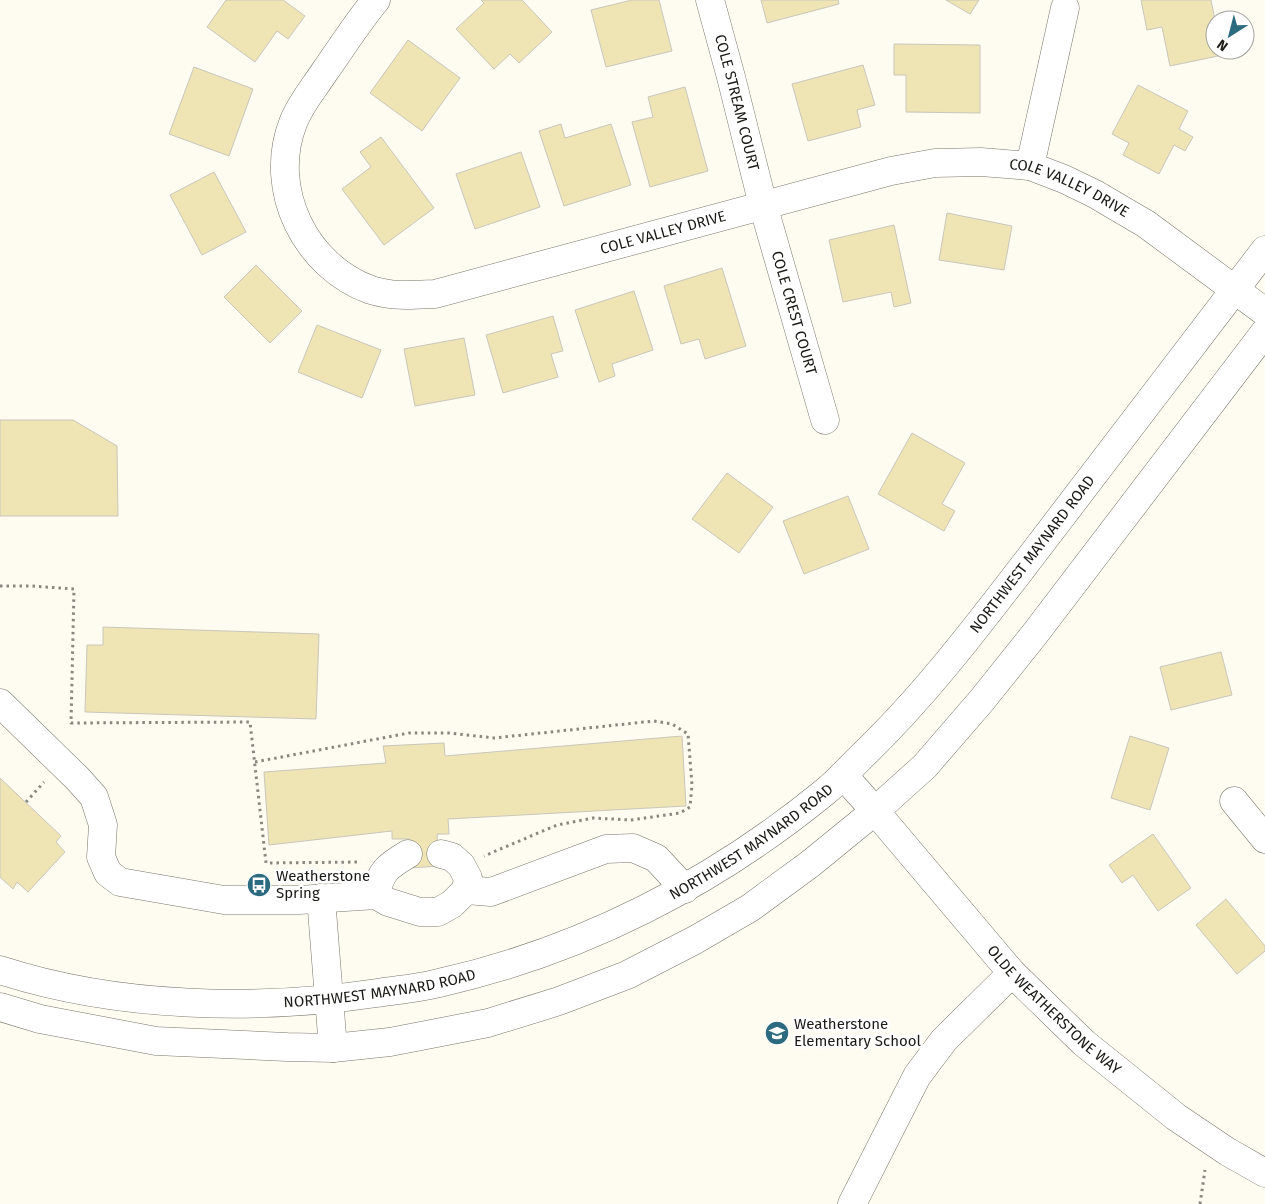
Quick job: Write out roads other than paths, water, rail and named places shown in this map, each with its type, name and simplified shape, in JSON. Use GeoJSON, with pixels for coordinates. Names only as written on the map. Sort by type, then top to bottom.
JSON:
{"type":"FeatureCollection","features":[{"type":"Feature","properties":{"kind":"main road","name":"COLE VALLEY DRIVE"},"geometry":{"type":"LineString","coordinates":[[376,0],[306,98],[293,123],[285,165],[290,204],[297,223],[309,245],[325,262],[345,278],[372,290],[400,296],[435,294],[892,171],[935,163],[981,162],[1030,166],[1064,178],[1095,194],[1146,224],[1265,312]]}},
{"type":"Feature","properties":{"kind":"main road","name":"COLE STREAM COURT"},"geometry":{"type":"LineString","coordinates":[[710,0],[734,86],[763,205]]}},
{"type":"Feature","properties":{"kind":"main road"},"geometry":{"type":"LineString","coordinates":[[1030,166],[1065,8]]}},
{"type":"Feature","properties":{"kind":"main road","name":"COLE CREST COURT"},"geometry":{"type":"LineString","coordinates":[[763,205],[825,420]]}},
{"type":"Feature","properties":{"kind":"main road","name":"NORTHWEST MAYNARD ROAD"},"geometry":{"type":"LineString","coordinates":[[0,970],[88,992],[172,1002],[262,1004],[330,999],[438,983],[522,960],[605,929],[685,889],[759,842],[828,788],[896,723],[981,622],[1265,250]]}},
{"type":"Feature","properties":{"kind":"main road"},"geometry":{"type":"LineString","coordinates":[[0,1007],[40,1019],[156,1041],[333,1048],[390,1042],[488,1023],[558,1001],[627,975],[750,908],[810,864],[875,811],[925,766],[982,700],[1052,611],[1265,332]]}},
{"type":"Feature","properties":{"kind":"main road"},"geometry":{"type":"LineString","coordinates":[[0,703],[94,797],[103,825],[101,857],[108,873],[120,882],[224,900],[259,901],[376,894],[388,902],[420,912],[438,912],[452,904],[470,876]]}},
{"type":"Feature","properties":{"kind":"main road","name":"OLDE WEATHERSTONE WAY"},"geometry":{"type":"LineString","coordinates":[[843,774],[1012,973],[1084,1043],[1176,1117],[1228,1152],[1265,1173]]}},
{"type":"Feature","properties":{"kind":"main road"},"geometry":{"type":"LineString","coordinates":[[1234,801],[1265,839]]}},
{"type":"Feature","properties":{"kind":"main road"},"geometry":{"type":"LineString","coordinates":[[441,854],[452,856],[470,876],[491,892],[606,849],[633,848],[656,858],[685,889]]}},
{"type":"Feature","properties":{"kind":"main road"},"geometry":{"type":"LineString","coordinates":[[376,894],[378,880],[388,866],[408,854]]}},
{"type":"Feature","properties":{"kind":"main road"},"geometry":{"type":"LineString","coordinates":[[321,898],[333,1048]]}},
{"type":"Feature","properties":{"kind":"main road"},"geometry":{"type":"LineString","coordinates":[[855,1203],[917,1076],[944,1040],[1012,973]]}},
{"type":"Feature","properties":{"kind":"place","name":"Weatherstone Spring"},"geometry":{"type":"Point","coordinates":[259,885]}},
{"type":"Feature","properties":{"kind":"place","name":"Weatherstone Elementary School"},"geometry":{"type":"Point","coordinates":[777,1033]}}]}
